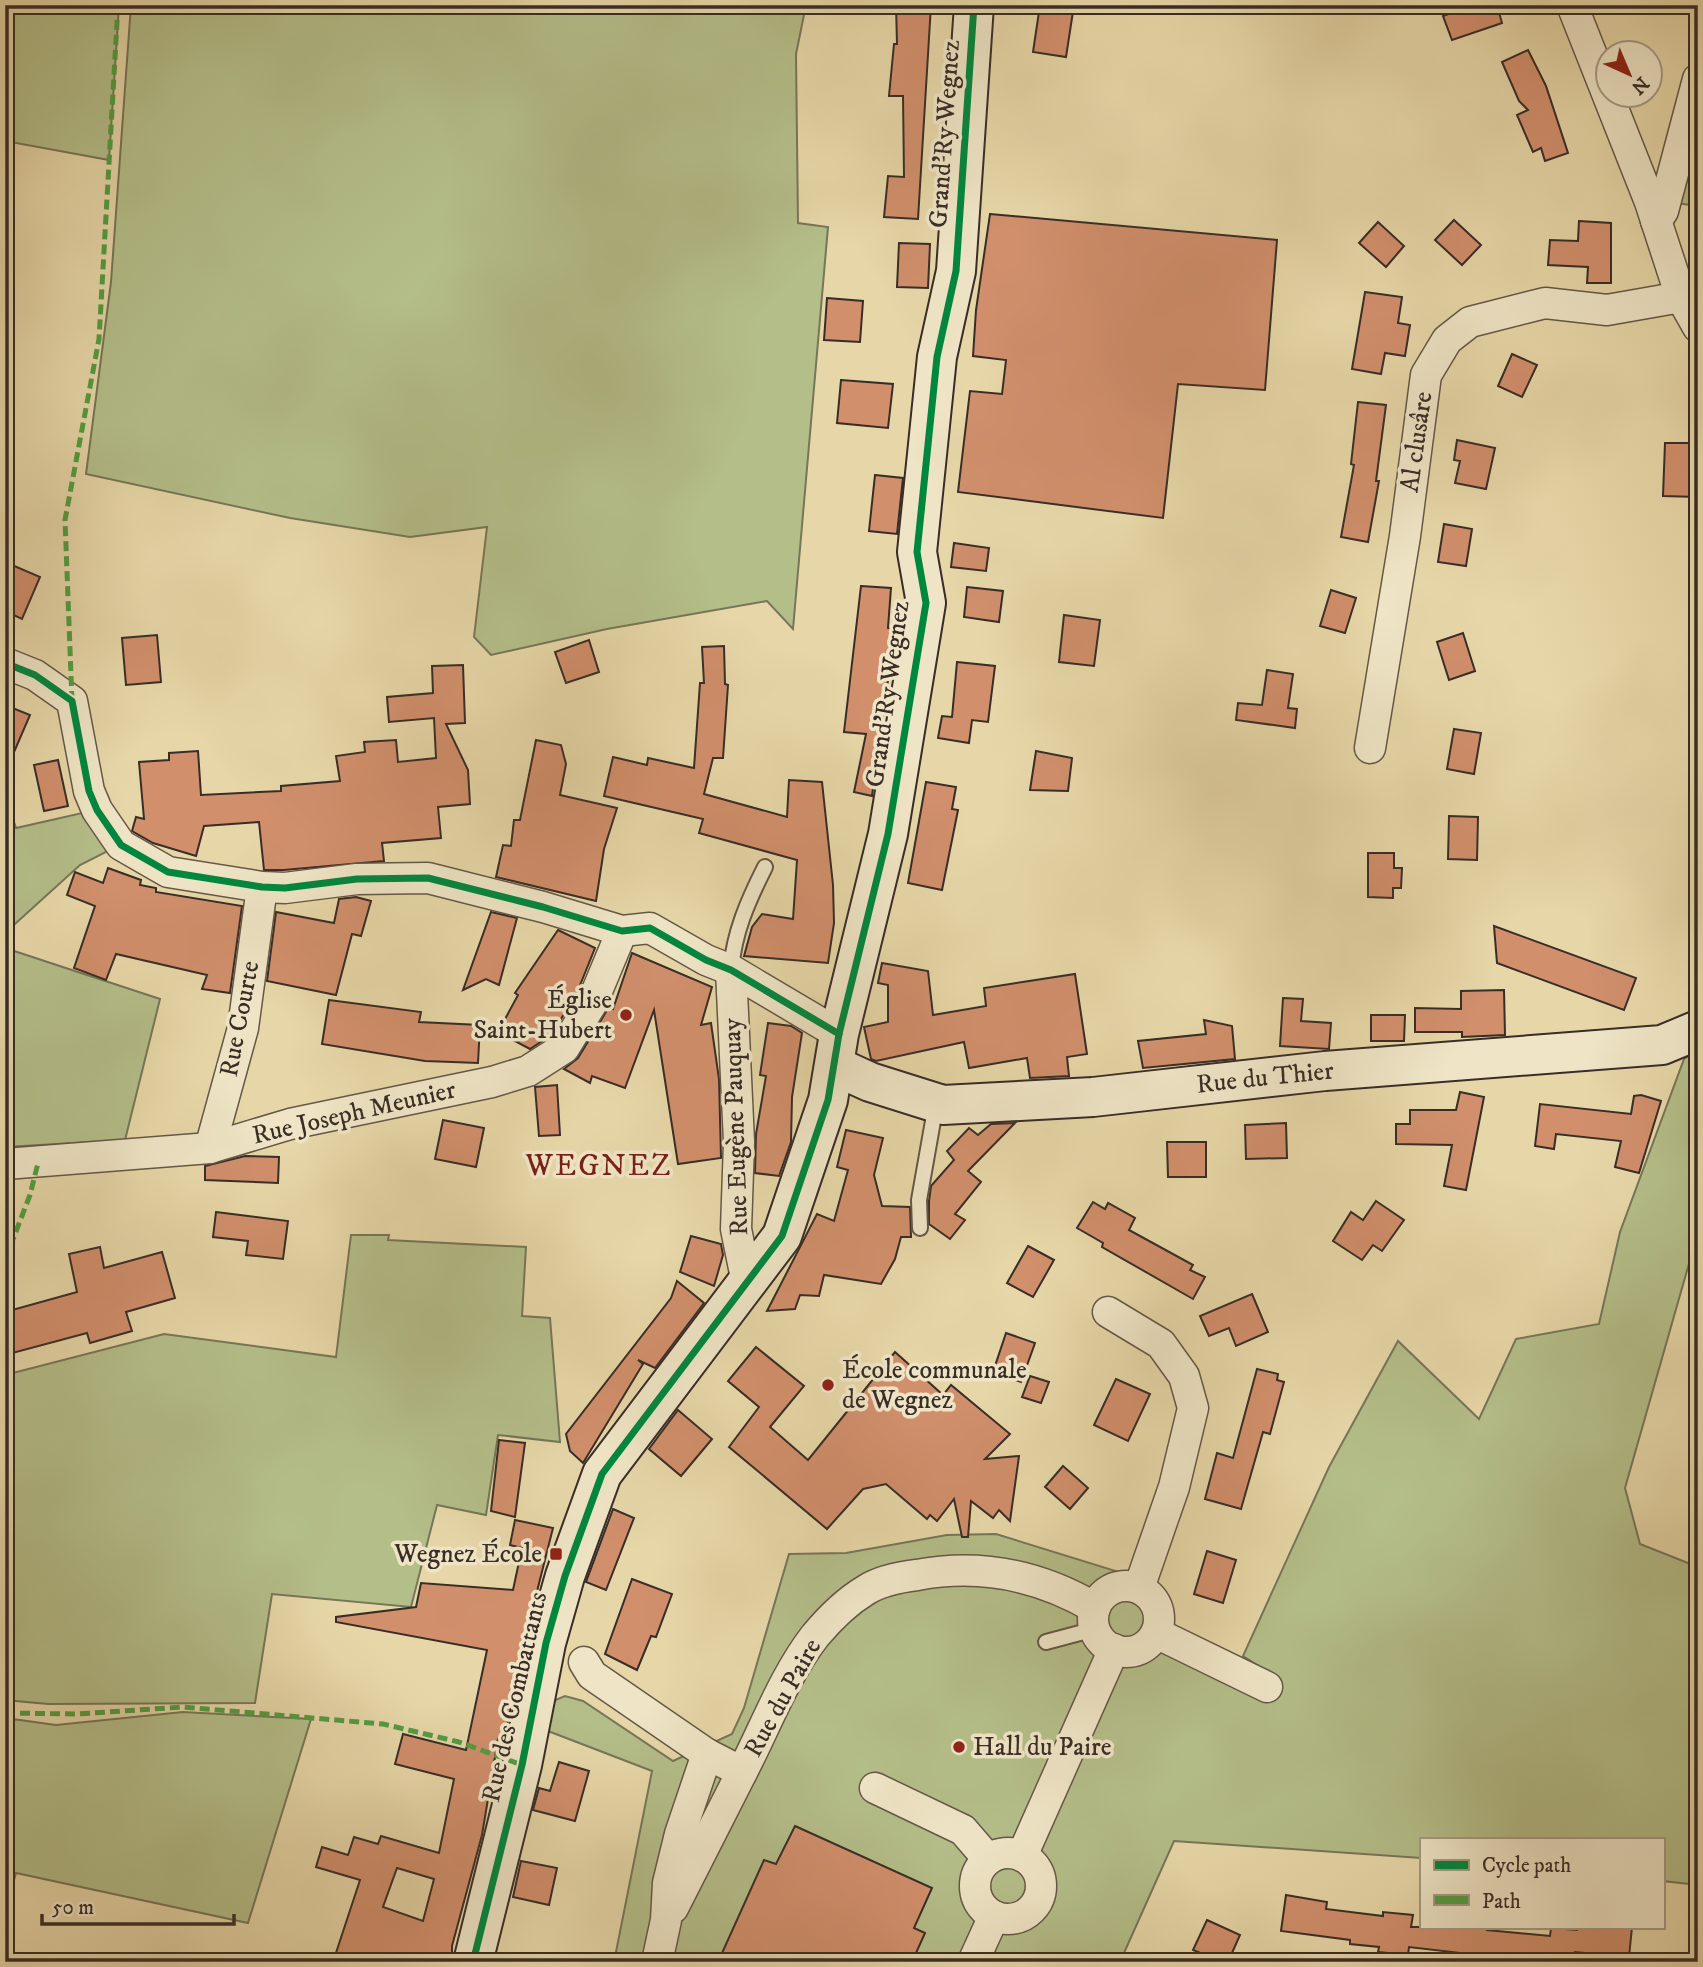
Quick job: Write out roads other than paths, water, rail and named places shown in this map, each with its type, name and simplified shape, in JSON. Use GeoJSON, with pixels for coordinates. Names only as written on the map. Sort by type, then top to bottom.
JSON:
{"type":"FeatureCollection","features":[{"type":"Feature","properties":{"kind":"street","name":"Grand'Ry Wegnez"},"geometry":{"type":"LineString","coordinates":[[747,1283],[782,1236],[828,1100],[837,1050],[888,834],[926,603],[918,552],[937,357],[956,271],[974,5]]}},
{"type":"Feature","properties":{"kind":"street"},"geometry":{"type":"LineString","coordinates":[[1572,5],[1656,221],[1681,297],[1698,327]]}},
{"type":"Feature","properties":{"kind":"street"},"geometry":{"type":"LineString","coordinates":[[1656,221],[1663,211],[1698,79]]}},
{"type":"Feature","properties":{"kind":"street","name":"Al clusâre"},"geometry":{"type":"LineString","coordinates":[[1370,748],[1405,536],[1426,375],[1447,340],[1470,322],[1545,303],[1607,310],[1681,297]]}},
{"type":"Feature","properties":{"kind":"street"},"geometry":{"type":"LineString","coordinates":[[5,663],[35,675],[72,701],[89,791],[97,810],[121,845],[168,872],[262,887],[285,888],[357,878],[428,878],[543,907],[622,931],[650,928],[706,960],[731,970],[837,1050]]}},
{"type":"Feature","properties":{"kind":"street","name":"Rue Courte"},"geometry":{"type":"LineString","coordinates":[[210,1148],[243,1028],[262,887]]}},
{"type":"Feature","properties":{"kind":"street","name":"Rue Joseph Meunier"},"geometry":{"type":"LineString","coordinates":[[5,1164],[210,1148],[290,1124],[492,1083],[528,1071],[564,1048],[592,1003],[622,931]]}},
{"type":"Feature","properties":{"kind":"street","name":"Rue Eugène Pauquay"},"geometry":{"type":"LineString","coordinates":[[731,970],[739,1142],[736,1229],[747,1283]]}},
{"type":"Feature","properties":{"kind":"street","name":"Rue du Thier"},"geometry":{"type":"LineString","coordinates":[[837,1050],[870,1082],[943,1105],[1093,1097],[1325,1071],[1662,1045],[1698,1030]]}},
{"type":"Feature","properties":{"kind":"street","name":"Rue des Combattants"},"geometry":{"type":"LineString","coordinates":[[473,1962],[522,1765],[546,1643],[565,1576],[602,1474],[747,1283]]}},
{"type":"Feature","properties":{"kind":"street"},"geometry":{"type":"LineString","coordinates":[[1108,1312],[1161,1344],[1184,1376],[1193,1408],[1174,1487],[1139,1588]]}},
{"type":"Feature","properties":{"kind":"street","name":"Rue du Paire"},"geometry":{"type":"LineString","coordinates":[[657,1962],[666,1920],[668,1883],[680,1834],[723,1762],[814,1638],[838,1611],[868,1588],[924,1573],[986,1569],[1025,1577],[1067,1591],[1101,1629]]}},
{"type":"Feature","properties":{"kind":"street"},"geometry":{"type":"LineString","coordinates":[[1022,1856],[1101,1629],[1100,1598],[1118,1587],[1139,1588],[1148,1593],[1158,1611],[1156,1633],[1143,1647],[1134,1651],[1101,1629]]}},
{"type":"Feature","properties":{"kind":"street"},"geometry":{"type":"LineString","coordinates":[[1156,1633],[1267,1687]]}},
{"type":"Feature","properties":{"kind":"street","name":"Rue du Paire"},"geometry":{"type":"LineString","coordinates":[[546,1643],[584,1662],[592,1675],[723,1762]]}},
{"type":"Feature","properties":{"kind":"street"},"geometry":{"type":"LineString","coordinates":[[875,1788],[963,1830],[988,1859]]}},
{"type":"Feature","properties":{"kind":"street"},"geometry":{"type":"LineString","coordinates":[[1005,1853],[1022,1856],[1031,1862],[1041,1883],[1035,1904],[1017,1917],[995,1916],[979,1903],[974,1884],[981,1866],[988,1859],[1005,1853]]}},
{"type":"Feature","properties":{"kind":"street"},"geometry":{"type":"LineString","coordinates":[[973,1962],[995,1916]]}},
{"type":"Feature","properties":{"kind":"lane"},"geometry":{"type":"LineString","coordinates":[[731,970],[733,946],[745,909],[765,867]]}},
{"type":"Feature","properties":{"kind":"lane"},"geometry":{"type":"LineString","coordinates":[[920,1228],[919,1200],[936,1102]]}},
{"type":"Feature","properties":{"kind":"lane"},"geometry":{"type":"LineString","coordinates":[[1046,1642],[1101,1629]]}},
{"type":"Feature","properties":{"kind":"place","name":"Église Saint-Hubert"},"geometry":{"type":"Point","coordinates":[626,1015]}},
{"type":"Feature","properties":{"kind":"place","name":"École communale de Wegnez"},"geometry":{"type":"Point","coordinates":[828,1385]}},
{"type":"Feature","properties":{"kind":"place","name":"Wegnez École"},"geometry":{"type":"Point","coordinates":[556,1554]}},
{"type":"Feature","properties":{"kind":"place","name":"Hall du Paire"},"geometry":{"type":"Point","coordinates":[959,1747]}},
{"type":"Feature","properties":{"kind":"district","name":"WEGNEZ"},"geometry":{"type":"Point","coordinates":[599,1166]}}]}
